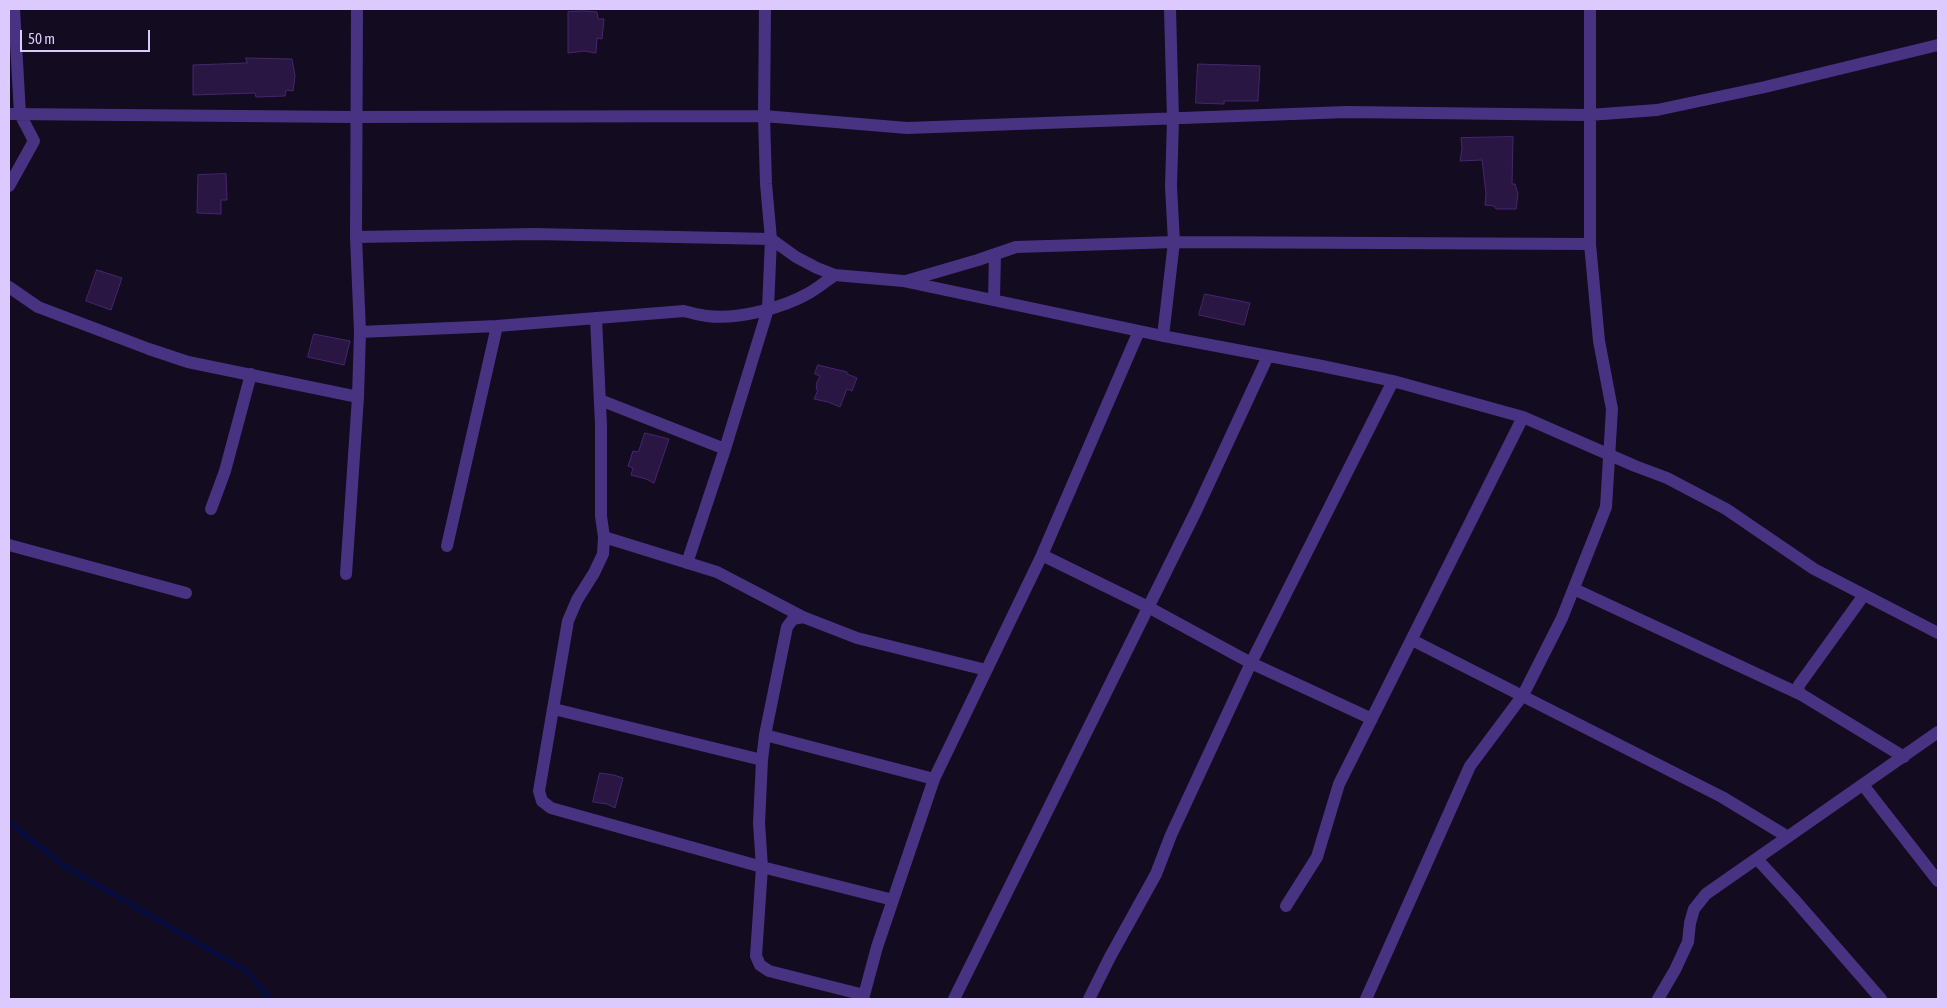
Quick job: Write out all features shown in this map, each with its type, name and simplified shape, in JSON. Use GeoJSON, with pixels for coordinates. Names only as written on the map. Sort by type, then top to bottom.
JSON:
{"type":"FeatureCollection","features":[{"type":"Feature","properties":{"kind":"street"},"geometry":{"type":"LineString","coordinates":[[9,186],[34,141],[14,114],[14,9]]}},
{"type":"Feature","properties":{"kind":"street"},"geometry":{"type":"LineString","coordinates":[[346,574],[358,397],[360,332],[356,237],[355,117],[357,9]]}},
{"type":"Feature","properties":{"kind":"street"},"geometry":{"type":"LineString","coordinates":[[687,563],[725,449],[768,308],[771,239],[766,184],[764,116],[765,9]]}},
{"type":"Feature","properties":{"kind":"street"},"geometry":{"type":"LineString","coordinates":[[1163,336],[1174,242],[1171,187],[1173,119],[1170,9]]}},
{"type":"Feature","properties":{"kind":"street"},"geometry":{"type":"LineString","coordinates":[[1366,999],[1470,766],[1523,695],[1562,618],[1606,507],[1612,409],[1599,340],[1590,244],[1590,9]]}},
{"type":"Feature","properties":{"kind":"street"},"geometry":{"type":"LineString","coordinates":[[14,114],[108,113],[355,117],[764,116],[907,128],[1347,112],[1589,115],[1657,110],[1765,87],[1938,45]]}},
{"type":"Feature","properties":{"kind":"street"},"geometry":{"type":"LineString","coordinates":[[356,237],[534,234],[771,239],[796,257],[835,275],[904,281],[1163,336],[1393,381],[1523,416],[1635,466],[1667,478],[1726,509],[1814,569],[1938,633]]}},
{"type":"Feature","properties":{"kind":"street"},"geometry":{"type":"LineString","coordinates":[[904,281],[1016,247],[1174,242],[1590,244]]}},
{"type":"Feature","properties":{"kind":"street"},"geometry":{"type":"LineString","coordinates":[[994,299],[995,254]]}},
{"type":"Feature","properties":{"kind":"street"},"geometry":{"type":"LineString","coordinates":[[360,332],[497,326],[684,311],[708,316],[753,313],[809,294],[835,275]]}},
{"type":"Feature","properties":{"kind":"street"},"geometry":{"type":"LineString","coordinates":[[9,287],[38,306],[188,362],[358,397]]}},
{"type":"Feature","properties":{"kind":"street"},"geometry":{"type":"LineString","coordinates":[[596,318],[600,400],[603,554],[594,573],[577,600],[568,621],[540,791],[542,801],[551,808],[762,867],[894,900]]}},
{"type":"Feature","properties":{"kind":"street"},"geometry":{"type":"LineString","coordinates":[[447,546],[497,326]]}},
{"type":"Feature","properties":{"kind":"street"},"geometry":{"type":"LineString","coordinates":[[803,617],[793,619],[787,627],[765,735],[759,823],[762,867],[756,956],[760,965],[769,971],[864,997],[878,947],[934,779],[1042,555],[1139,330]]}},
{"type":"Feature","properties":{"kind":"street"},"geometry":{"type":"LineString","coordinates":[[954,999],[1148,606],[1268,356]]}},
{"type":"Feature","properties":{"kind":"street"},"geometry":{"type":"LineString","coordinates":[[211,509],[225,471],[251,374]]}},
{"type":"Feature","properties":{"kind":"street"},"geometry":{"type":"LineString","coordinates":[[1089,999],[1156,874],[1171,835],[1252,663],[1393,381]]}},
{"type":"Feature","properties":{"kind":"street"},"geometry":{"type":"LineString","coordinates":[[600,400],[725,449]]}},
{"type":"Feature","properties":{"kind":"street"},"geometry":{"type":"LineString","coordinates":[[1286,906],[1317,858],[1339,784],[1523,416]]}},
{"type":"Feature","properties":{"kind":"street"},"geometry":{"type":"LineString","coordinates":[[604,537],[717,572],[803,617],[857,638],[986,670]]}},
{"type":"Feature","properties":{"kind":"street"},"geometry":{"type":"LineString","coordinates":[[9,545],[186,593]]}},
{"type":"Feature","properties":{"kind":"street"},"geometry":{"type":"LineString","coordinates":[[1042,555],[1148,606],[1252,663],[1372,719]]}},
{"type":"Feature","properties":{"kind":"street"},"geometry":{"type":"LineString","coordinates":[[1574,588],[1802,694],[1904,757]]}},
{"type":"Feature","properties":{"kind":"street"},"geometry":{"type":"LineString","coordinates":[[1802,694],[1798,690],[1798,686],[1864,595]]}},
{"type":"Feature","properties":{"kind":"street"},"geometry":{"type":"LineString","coordinates":[[1412,640],[1722,797],[1788,837]]}},
{"type":"Feature","properties":{"kind":"street"},"geometry":{"type":"LineString","coordinates":[[554,709],[762,760]]}},
{"type":"Feature","properties":{"kind":"street"},"geometry":{"type":"LineString","coordinates":[[1658,999],[1676,970],[1688,942],[1694,909],[1706,894],[1938,732]]}},
{"type":"Feature","properties":{"kind":"street"},"geometry":{"type":"LineString","coordinates":[[765,735],[934,779]]}},
{"type":"Feature","properties":{"kind":"street"},"geometry":{"type":"LineString","coordinates":[[1863,785],[1938,881]]}},
{"type":"Feature","properties":{"kind":"street"},"geometry":{"type":"LineString","coordinates":[[1757,859],[1881,999]]}},
{"type":"Feature","properties":{"kind":"building"},"geometry":{"type":"Polygon","coordinates":[[[568,12],[597,12],[598,19],[604,19],[602,39],[597,38],[596,53],[584,51],[568,53],[568,12]]]}},
{"type":"Feature","properties":{"kind":"building"},"geometry":{"type":"Polygon","coordinates":[[[246,58],[292,59],[295,76],[293,91],[286,90],[285,96],[256,97],[255,93],[193,95],[193,65],[247,63],[246,58]]]}},
{"type":"Feature","properties":{"kind":"building"},"geometry":{"type":"Polygon","coordinates":[[[1198,64],[1260,66],[1258,101],[1224,101],[1224,104],[1196,103],[1198,64]]]}},
{"type":"Feature","properties":{"kind":"building"},"geometry":{"type":"Polygon","coordinates":[[[1513,137],[1512,184],[1515,184],[1518,194],[1516,209],[1496,209],[1494,206],[1485,205],[1486,194],[1482,160],[1460,161],[1461,138],[1513,137]]]}},
{"type":"Feature","properties":{"kind":"building"},"geometry":{"type":"Polygon","coordinates":[[[226,174],[227,200],[221,200],[221,214],[197,213],[198,175],[226,174]]]}},
{"type":"Feature","properties":{"kind":"building"},"geometry":{"type":"Polygon","coordinates":[[[97,270],[122,278],[111,310],[86,301],[97,270]]]}},
{"type":"Feature","properties":{"kind":"building"},"geometry":{"type":"Polygon","coordinates":[[[1205,294],[1250,303],[1244,325],[1199,315],[1205,294]]]}},
{"type":"Feature","properties":{"kind":"building"},"geometry":{"type":"Polygon","coordinates":[[[314,334],[350,341],[344,365],[308,357],[314,334]]]}},
{"type":"Feature","properties":{"kind":"building"},"geometry":{"type":"Polygon","coordinates":[[[818,365],[847,372],[847,374],[857,378],[852,391],[847,389],[840,407],[814,399],[818,390],[816,389],[816,384],[820,376],[815,374],[818,365]]]}},
{"type":"Feature","properties":{"kind":"building"},"geometry":{"type":"Polygon","coordinates":[[[645,433],[669,439],[654,483],[631,475],[633,468],[628,466],[633,451],[638,452],[645,433]]]}},
{"type":"Feature","properties":{"kind":"building"},"geometry":{"type":"Polygon","coordinates":[[[600,773],[623,778],[615,808],[607,804],[593,802],[600,773]]]}},
{"type":"Feature","properties":{"kind":"waterway"},"geometry":{"type":"LineString","coordinates":[[9,822],[63,865],[248,972],[270,999]]}}]}
